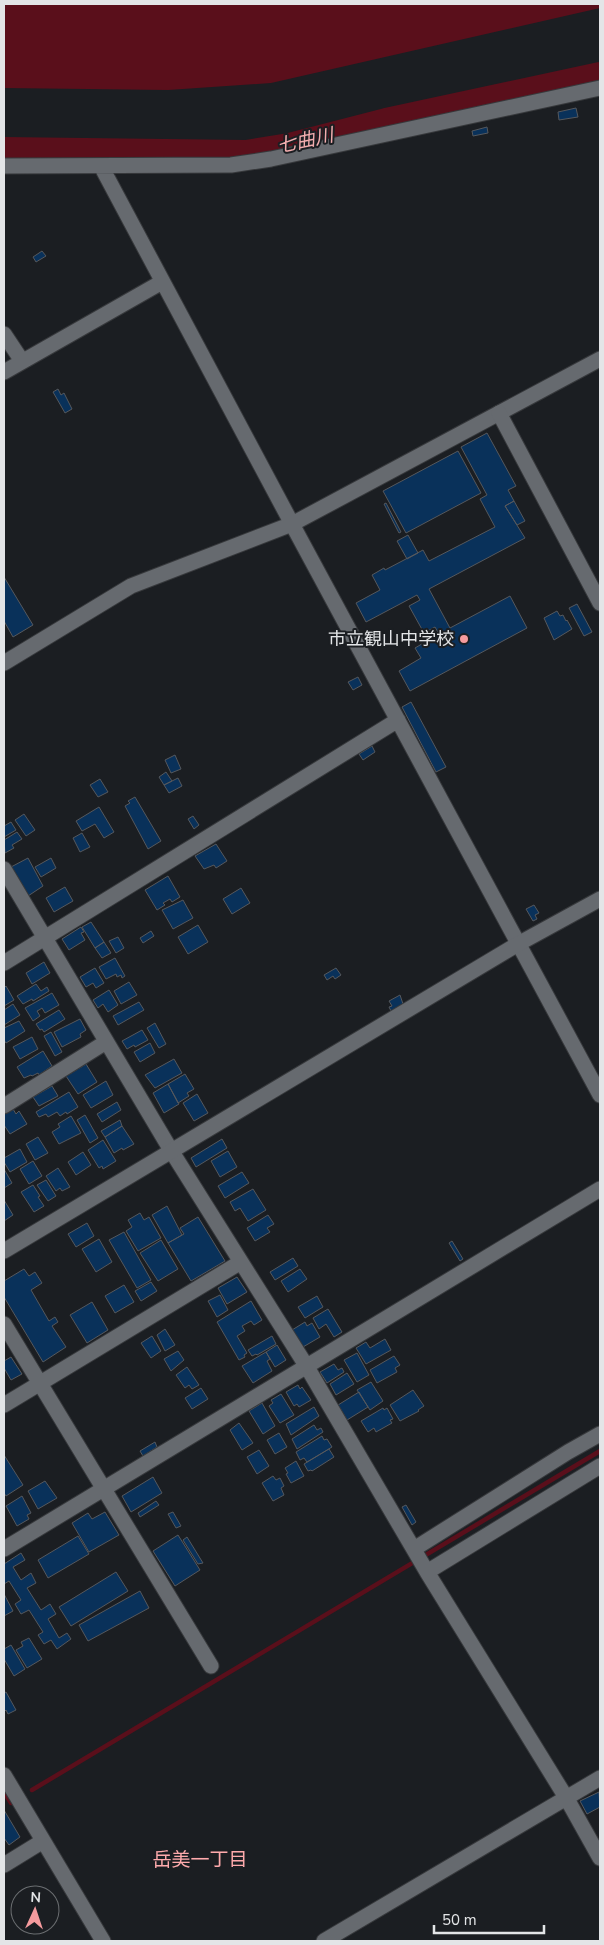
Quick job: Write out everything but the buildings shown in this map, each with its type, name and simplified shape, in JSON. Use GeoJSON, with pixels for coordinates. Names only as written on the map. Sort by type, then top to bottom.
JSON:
{"type":"FeatureCollection","features":[{"type":"Feature","properties":{"kind":"street"},"geometry":{"type":"LineString","coordinates":[[4,166],[232,165],[271,159],[599,92]]}},
{"type":"Feature","properties":{"kind":"street"},"geometry":{"type":"LineString","coordinates":[[102,166],[162,282],[600,1095]]}},
{"type":"Feature","properties":{"kind":"street"},"geometry":{"type":"LineString","coordinates":[[4,372],[162,282]]}},
{"type":"Feature","properties":{"kind":"street"},"geometry":{"type":"LineString","coordinates":[[4,334],[22,361]]}},
{"type":"Feature","properties":{"kind":"street"},"geometry":{"type":"LineString","coordinates":[[4,663],[130,586],[292,524],[600,359]]}},
{"type":"Feature","properties":{"kind":"street"},"geometry":{"type":"LineString","coordinates":[[499,413],[600,603]]}},
{"type":"Feature","properties":{"kind":"street"},"geometry":{"type":"LineString","coordinates":[[4,963],[398,720]]}},
{"type":"Feature","properties":{"kind":"street"},"geometry":{"type":"LineString","coordinates":[[4,869],[172,1152],[307,1367],[427,1572],[566,1798],[600,1858]]}},
{"type":"Feature","properties":{"kind":"street"},"geometry":{"type":"LineString","coordinates":[[4,1251],[518,944],[600,899]]}},
{"type":"Feature","properties":{"kind":"street"},"geometry":{"type":"LineString","coordinates":[[4,1106],[106,1042]]}},
{"type":"Feature","properties":{"kind":"street"},"geometry":{"type":"LineString","coordinates":[[4,1549],[600,1189]]}},
{"type":"Feature","properties":{"kind":"street"},"geometry":{"type":"LineString","coordinates":[[4,1405],[241,1262]]}},
{"type":"Feature","properties":{"kind":"street"},"geometry":{"type":"LineString","coordinates":[[4,1324],[211,1666]]}},
{"type":"Feature","properties":{"kind":"street"},"geometry":{"type":"LineString","coordinates":[[414,1549],[568,1452],[600,1434]]}},
{"type":"Feature","properties":{"kind":"street"},"geometry":{"type":"LineString","coordinates":[[427,1572],[600,1466]]}},
{"type":"Feature","properties":{"kind":"street"},"geometry":{"type":"LineString","coordinates":[[4,1775],[44,1842],[98,1940]]}},
{"type":"Feature","properties":{"kind":"street"},"geometry":{"type":"LineString","coordinates":[[324,1941],[600,1778]]}},
{"type":"Feature","properties":{"kind":"street"},"geometry":{"type":"LineString","coordinates":[[4,1866],[44,1842]]}},
{"type":"Feature","properties":{"kind":"shaded area"},"geometry":{"type":"Polygon","coordinates":[[[4,4],[600,4],[600,8],[271,83],[168,90],[4,88],[4,4]]]}},
{"type":"Feature","properties":{"kind":"waterway","name":"七曲川"},"geometry":{"type":"LineString","coordinates":[[4,150],[246,153],[289,146],[386,121],[600,75]]}},
{"type":"Feature","properties":{"kind":"waterway"},"geometry":{"type":"LineString","coordinates":[[32,1790],[600,1451]]}},
{"type":"Feature","properties":{"kind":"waterway"},"geometry":{"type":"LineString","coordinates":[[4,1792],[11,1803]]}},
{"type":"Feature","properties":{"kind":"place","name":"市立観山中学校"},"geometry":{"type":"Point","coordinates":[464,639]}},
{"type":"Feature","properties":{"kind":"district","name":"岳美一丁目"},"geometry":{"type":"Point","coordinates":[200,1859]}}]}
